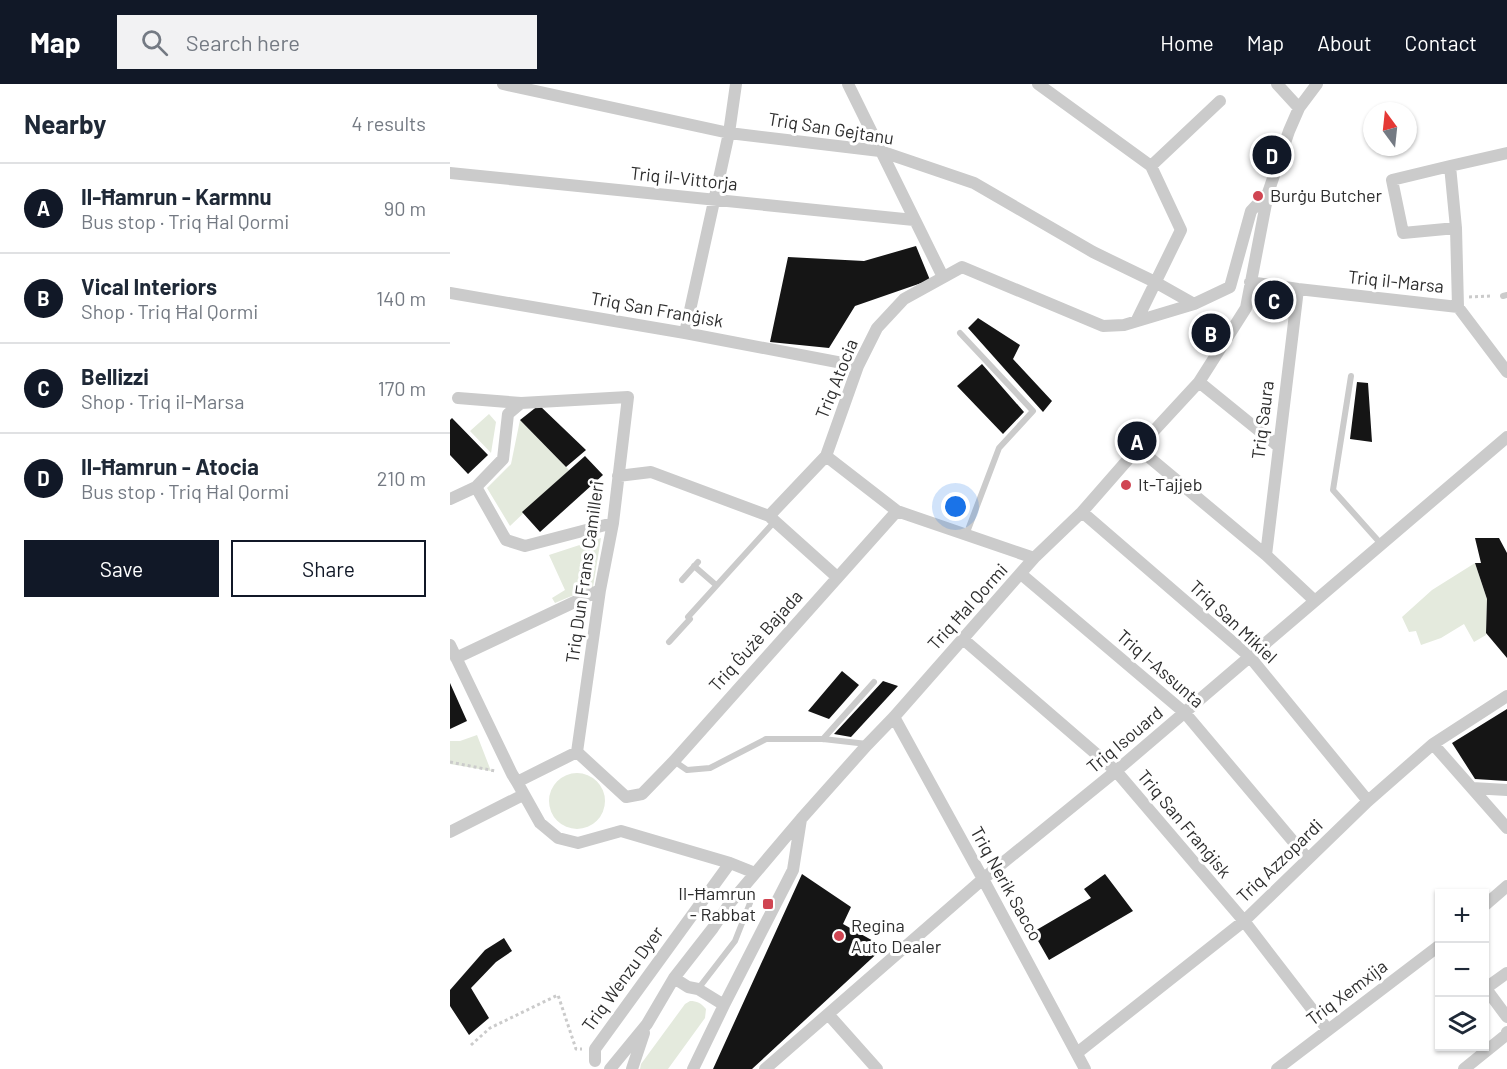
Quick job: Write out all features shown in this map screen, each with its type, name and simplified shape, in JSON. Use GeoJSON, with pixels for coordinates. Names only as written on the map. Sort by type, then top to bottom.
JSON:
{"type":"FeatureCollection","features":[{"type":"Feature","properties":{"kind":"street","name":"Triq San Gejtanu"},"geometry":{"type":"LineString","coordinates":[[503,84],[729,132],[880,151],[974,183],[1093,252],[1194,304]]}},
{"type":"Feature","properties":{"kind":"street"},"geometry":{"type":"LineString","coordinates":[[685,333],[729,132],[736,84]]}},
{"type":"Feature","properties":{"kind":"street"},"geometry":{"type":"LineString","coordinates":[[848,84],[943,277]]}},
{"type":"Feature","properties":{"kind":"street"},"geometry":{"type":"LineString","coordinates":[[1038,84],[1151,166],[1181,230],[1137,320]]}},
{"type":"Feature","properties":{"kind":"street"},"geometry":{"type":"LineString","coordinates":[[1277,84],[1299,108]]}},
{"type":"Feature","properties":{"kind":"street","name":"Triq Ħal Qormi"},"geometry":{"type":"LineString","coordinates":[[610,1069],[647,1024],[674,978],[745,884],[1034,558],[1082,512],[1199,382],[1246,308],[1268,193],[1299,108],[1317,84]]}},
{"type":"Feature","properties":{"kind":"street"},"geometry":{"type":"LineString","coordinates":[[1151,166],[1220,100]]}},
{"type":"Feature","properties":{"kind":"street"},"geometry":{"type":"LineString","coordinates":[[1456,228],[1403,233],[1392,180],[1507,153]]}},
{"type":"Feature","properties":{"kind":"street"},"geometry":{"type":"LineString","coordinates":[[1450,166],[1456,228],[1458,302]]}},
{"type":"Feature","properties":{"kind":"street","name":"Triq il-Vittorja"},"geometry":{"type":"LineString","coordinates":[[450,173],[914,220]]}},
{"type":"Feature","properties":{"kind":"street","name":"Triq Ħal Qormi"},"geometry":{"type":"LineString","coordinates":[[1230,287],[1251,211],[1268,193]]}},
{"type":"Feature","properties":{"kind":"street","name":"Triq Atocia"},"geometry":{"type":"LineString","coordinates":[[826,456],[858,366],[877,328],[904,299],[962,267],[1103,326],[1124,325],[1194,304],[1230,287]]}},
{"type":"Feature","properties":{"kind":"street","name":"Triq il-Marsa"},"geometry":{"type":"LineString","coordinates":[[1250,282],[1298,289],[1458,302],[1507,372]]}},
{"type":"Feature","properties":{"kind":"street","name":"Triq Saura"},"geometry":{"type":"LineString","coordinates":[[1266,555],[1298,289]]}},
{"type":"Feature","properties":{"kind":"street","name":"Triq San Franġisk"},"geometry":{"type":"LineString","coordinates":[[450,293],[685,333],[858,366]]}},
{"type":"Feature","properties":{"kind":"street"},"geometry":{"type":"LineString","coordinates":[[1199,382],[1278,446]]}},
{"type":"Feature","properties":{"kind":"street","name":"Triq Dun Frans Camilleri"},"geometry":{"type":"LineString","coordinates":[[521,403],[628,397],[613,523],[600,590],[577,752]]}},
{"type":"Feature","properties":{"kind":"street"},"geometry":{"type":"LineString","coordinates":[[458,398],[521,403]]}},
{"type":"Feature","properties":{"kind":"street"},"geometry":{"type":"LineString","coordinates":[[450,499],[476,487],[503,459],[508,414],[521,403]]}},
{"type":"Feature","properties":{"kind":"street","name":"Triq Isouard"},"geometry":{"type":"LineString","coordinates":[[765,1069],[983,879],[1185,713],[1507,437]]}},
{"type":"Feature","properties":{"kind":"street"},"geometry":{"type":"LineString","coordinates":[[1138,448],[1266,555],[1315,601]]}},
{"type":"Feature","properties":{"kind":"street"},"geometry":{"type":"LineString","coordinates":[[772,518],[826,456],[897,511],[1034,558]]}},
{"type":"Feature","properties":{"kind":"street"},"geometry":{"type":"LineString","coordinates":[[618,476],[651,472],[772,518],[837,577]]}},
{"type":"Feature","properties":{"kind":"street"},"geometry":{"type":"LineString","coordinates":[[476,487],[506,540],[525,546],[613,523]]}},
{"type":"Feature","properties":{"kind":"street","name":"Triq Ġużè Bajada"},"geometry":{"type":"LineString","coordinates":[[577,752],[627,797],[642,794],[897,511]]}},
{"type":"Feature","properties":{"kind":"street","name":"Triq San Mikiel"},"geometry":{"type":"LineString","coordinates":[[1082,512],[1250,657],[1368,801]]}},
{"type":"Feature","properties":{"kind":"street","name":"Triq l-Assunta"},"geometry":{"type":"LineString","coordinates":[[1021,574],[1185,713],[1308,859]]}},
{"type":"Feature","properties":{"kind":"street"},"geometry":{"type":"LineString","coordinates":[[456,658],[600,590]]}},
{"type":"Feature","properties":{"kind":"street","name":"Triq San Franġisk"},"geometry":{"type":"LineString","coordinates":[[963,639],[1116,771],[1244,921],[1328,1030]]}},
{"type":"Feature","properties":{"kind":"street"},"geometry":{"type":"LineString","coordinates":[[450,645],[523,795],[540,823],[558,838],[578,843],[621,831],[730,863],[755,873]]}},
{"type":"Feature","properties":{"kind":"street","name":"Triq Azzopardi"},"geometry":{"type":"LineString","coordinates":[[1077,1053],[1244,921],[1368,801],[1433,744],[1507,696]]}},
{"type":"Feature","properties":{"kind":"street","name":"Triq Nerik Sacco"},"geometry":{"type":"LineString","coordinates":[[894,717],[1085,1069]]}},
{"type":"Feature","properties":{"kind":"street"},"geometry":{"type":"LineString","coordinates":[[1433,744],[1507,828]]}},
{"type":"Feature","properties":{"kind":"street"},"geometry":{"type":"LineString","coordinates":[[514,778],[577,752]]}},
{"type":"Feature","properties":{"kind":"street"},"geometry":{"type":"LineString","coordinates":[[1472,788],[1507,790]]}},
{"type":"Feature","properties":{"kind":"street"},"geometry":{"type":"LineString","coordinates":[[450,832],[523,795]]}},
{"type":"Feature","properties":{"kind":"street"},"geometry":{"type":"LineString","coordinates":[[693,1069],[793,870],[801,819]]}},
{"type":"Feature","properties":{"kind":"street","name":"Triq Wenzu Dyer"},"geometry":{"type":"LineString","coordinates":[[595,1055],[730,863]]}},
{"type":"Feature","properties":{"kind":"street"},"geometry":{"type":"LineString","coordinates":[[1489,902],[1507,886]]}},
{"type":"Feature","properties":{"kind":"street","name":"Triq Xemxija"},"geometry":{"type":"LineString","coordinates":[[1277,1069],[1435,949]]}},
{"type":"Feature","properties":{"kind":"street"},"geometry":{"type":"LineString","coordinates":[[1489,985],[1507,974]]}},
{"type":"Feature","properties":{"kind":"street"},"geometry":{"type":"LineString","coordinates":[[674,978],[724,1005]]}},
{"type":"Feature","properties":{"kind":"street"},"geometry":{"type":"LineString","coordinates":[[1489,992],[1506,1013]]}},
{"type":"Feature","properties":{"kind":"street"},"geometry":{"type":"LineString","coordinates":[[828,1014],[877,1069]]}},
{"type":"Feature","properties":{"kind":"street","name":"Triq Ħal Qormi"},"geometry":{"type":"LineString","coordinates":[[632,1069],[647,1024]]}},
{"type":"Feature","properties":{"kind":"street"},"geometry":{"type":"LineString","coordinates":[[1464,1069],[1507,1032]]}},
{"type":"Feature","properties":{"kind":"lane"},"geometry":{"type":"LineString","coordinates":[[960,333],[1033,411],[999,448],[966,535]]}},
{"type":"Feature","properties":{"kind":"lane"},"geometry":{"type":"LineString","coordinates":[[1351,376],[1333,490],[1382,545]]}},
{"type":"Feature","properties":{"kind":"lane"},"geometry":{"type":"LineString","coordinates":[[669,642],[772,518]]}},
{"type":"Feature","properties":{"kind":"lane"},"geometry":{"type":"LineString","coordinates":[[682,580],[696,564],[716,585]]}},
{"type":"Feature","properties":{"kind":"lane"},"geometry":{"type":"LineString","coordinates":[[823,739],[874,682]]}},
{"type":"Feature","properties":{"kind":"lane"},"geometry":{"type":"LineString","coordinates":[[674,761],[687,770],[710,768],[766,739],[823,739],[867,744]]}},
{"type":"Feature","properties":{"kind":"lane"},"geometry":{"type":"LineString","coordinates":[[698,989],[735,941],[750,903],[745,884]]}},
{"type":"Feature","properties":{"kind":"path"},"geometry":{"type":"LineString","coordinates":[[1458,302],[1505,296]]}},
{"type":"Feature","properties":{"kind":"path"},"geometry":{"type":"LineString","coordinates":[[450,762],[514,778]]}},
{"type":"Feature","properties":{"kind":"path"},"geometry":{"type":"LineString","coordinates":[[471,1045],[490,1028],[558,995],[576,1049],[595,1055]]}},
{"type":"Feature","properties":{"kind":"shaded area"},"geometry":{"type":"Polygon","coordinates":[[[489,414],[496,422],[491,453],[470,431],[489,414]]]}},
{"type":"Feature","properties":{"kind":"shaded area"},"geometry":{"type":"Polygon","coordinates":[[[520,420],[569,470],[510,526],[487,488],[511,464],[520,420]]]}},
{"type":"Feature","properties":{"kind":"shaded area"},"geometry":{"type":"Polygon","coordinates":[[[601,538],[593,587],[555,603],[552,598],[565,590],[549,555],[601,538]]]}},
{"type":"Feature","properties":{"kind":"shaded area"},"geometry":{"type":"Polygon","coordinates":[[[1475,563],[1487,599],[1486,635],[1474,642],[1464,624],[1441,638],[1421,645],[1416,631],[1409,632],[1402,617],[1432,590],[1475,563]]]}},
{"type":"Feature","properties":{"kind":"shaded area"},"geometry":{"type":"Polygon","coordinates":[[[477,735],[491,771],[450,764],[450,741],[460,741],[477,735]]]}},
{"type":"Feature","properties":{"kind":"shaded area"},"geometry":{"type":"Polygon","coordinates":[[[577,773],[588,775],[597,781],[603,790],[605,801],[603,812],[597,821],[588,827],[577,829],[566,827],[557,821],[551,812],[549,801],[551,790],[557,781],[566,775],[577,773]]]}},
{"type":"Feature","properties":{"kind":"shaded area"},"geometry":{"type":"Polygon","coordinates":[[[690,1001],[699,1003],[706,1009],[705,1018],[668,1069],[640,1069],[641,1064],[685,1004],[690,1001]]]}},
{"type":"Feature","properties":{"kind":"building"},"geometry":{"type":"Polygon","coordinates":[[[916,246],[930,280],[855,306],[829,348],[770,342],[788,257],[864,261],[916,246]]]}},
{"type":"Feature","properties":{"kind":"building"},"geometry":{"type":"Polygon","coordinates":[[[978,318],[1020,345],[1013,359],[1052,401],[1043,412],[968,328],[978,318]]]}},
{"type":"Feature","properties":{"kind":"building"},"geometry":{"type":"Polygon","coordinates":[[[982,364],[1024,412],[1003,434],[957,386],[982,364]]]}},
{"type":"Feature","properties":{"kind":"building"},"geometry":{"type":"Polygon","coordinates":[[[1357,382],[1368,383],[1372,442],[1350,439],[1357,382]]]}},
{"type":"Feature","properties":{"kind":"building"},"geometry":{"type":"Polygon","coordinates":[[[539,405],[586,450],[566,467],[520,420],[539,405]]]}},
{"type":"Feature","properties":{"kind":"building"},"geometry":{"type":"Polygon","coordinates":[[[452,418],[488,455],[468,474],[450,455],[450,420],[452,418]]]}},
{"type":"Feature","properties":{"kind":"building"},"geometry":{"type":"Polygon","coordinates":[[[585,456],[603,475],[540,532],[522,512],[585,456]]]}},
{"type":"Feature","properties":{"kind":"building"},"geometry":{"type":"Polygon","coordinates":[[[1475,538],[1499,538],[1507,553],[1507,658],[1486,633],[1487,599],[1475,563],[1481,563],[1475,538]]]}},
{"type":"Feature","properties":{"kind":"building"},"geometry":{"type":"Polygon","coordinates":[[[842,671],[859,685],[829,719],[808,711],[842,671]]]}},
{"type":"Feature","properties":{"kind":"building"},"geometry":{"type":"Polygon","coordinates":[[[883,681],[898,686],[851,737],[834,734],[883,681]]]}},
{"type":"Feature","properties":{"kind":"building"},"geometry":{"type":"Polygon","coordinates":[[[450,683],[467,721],[450,729],[450,683]]]}},
{"type":"Feature","properties":{"kind":"building"},"geometry":{"type":"Polygon","coordinates":[[[1507,709],[1507,781],[1475,779],[1452,743],[1507,709]]]}},
{"type":"Feature","properties":{"kind":"building"},"geometry":{"type":"Polygon","coordinates":[[[802,874],[851,907],[843,924],[884,947],[752,1069],[713,1069],[802,874]]]}},
{"type":"Feature","properties":{"kind":"building"},"geometry":{"type":"Polygon","coordinates":[[[1105,874],[1133,911],[1049,960],[1033,932],[1091,898],[1084,889],[1105,874]]]}},
{"type":"Feature","properties":{"kind":"building"},"geometry":{"type":"Polygon","coordinates":[[[504,938],[512,951],[496,962],[471,988],[489,1018],[469,1035],[450,1006],[450,990],[485,950],[504,938]]]}},
{"type":"Feature","properties":{"kind":"place","name":"Il-Ħamrun - Atocia"},"geometry":{"type":"Point","coordinates":[1272,155]}},
{"type":"Feature","properties":{"kind":"place","name":"Burġu Butcher"},"geometry":{"type":"Point","coordinates":[1258,196]}},
{"type":"Feature","properties":{"kind":"place","name":"Bellizzi"},"geometry":{"type":"Point","coordinates":[1274,300]}},
{"type":"Feature","properties":{"kind":"place","name":"Vical Interiors"},"geometry":{"type":"Point","coordinates":[1211,333]}},
{"type":"Feature","properties":{"kind":"place","name":"Il-Ħamrun - Karmnu"},"geometry":{"type":"Point","coordinates":[1137,441]}},
{"type":"Feature","properties":{"kind":"place","name":"It-Tajjeb"},"geometry":{"type":"Point","coordinates":[1126,485]}},
{"type":"Feature","properties":{"kind":"place","name":"Il-Ħamrun - Rabbat"},"geometry":{"type":"Point","coordinates":[768,904]}},
{"type":"Feature","properties":{"kind":"place","name":"Regina Auto Dealer"},"geometry":{"type":"Point","coordinates":[839,936]}}]}
